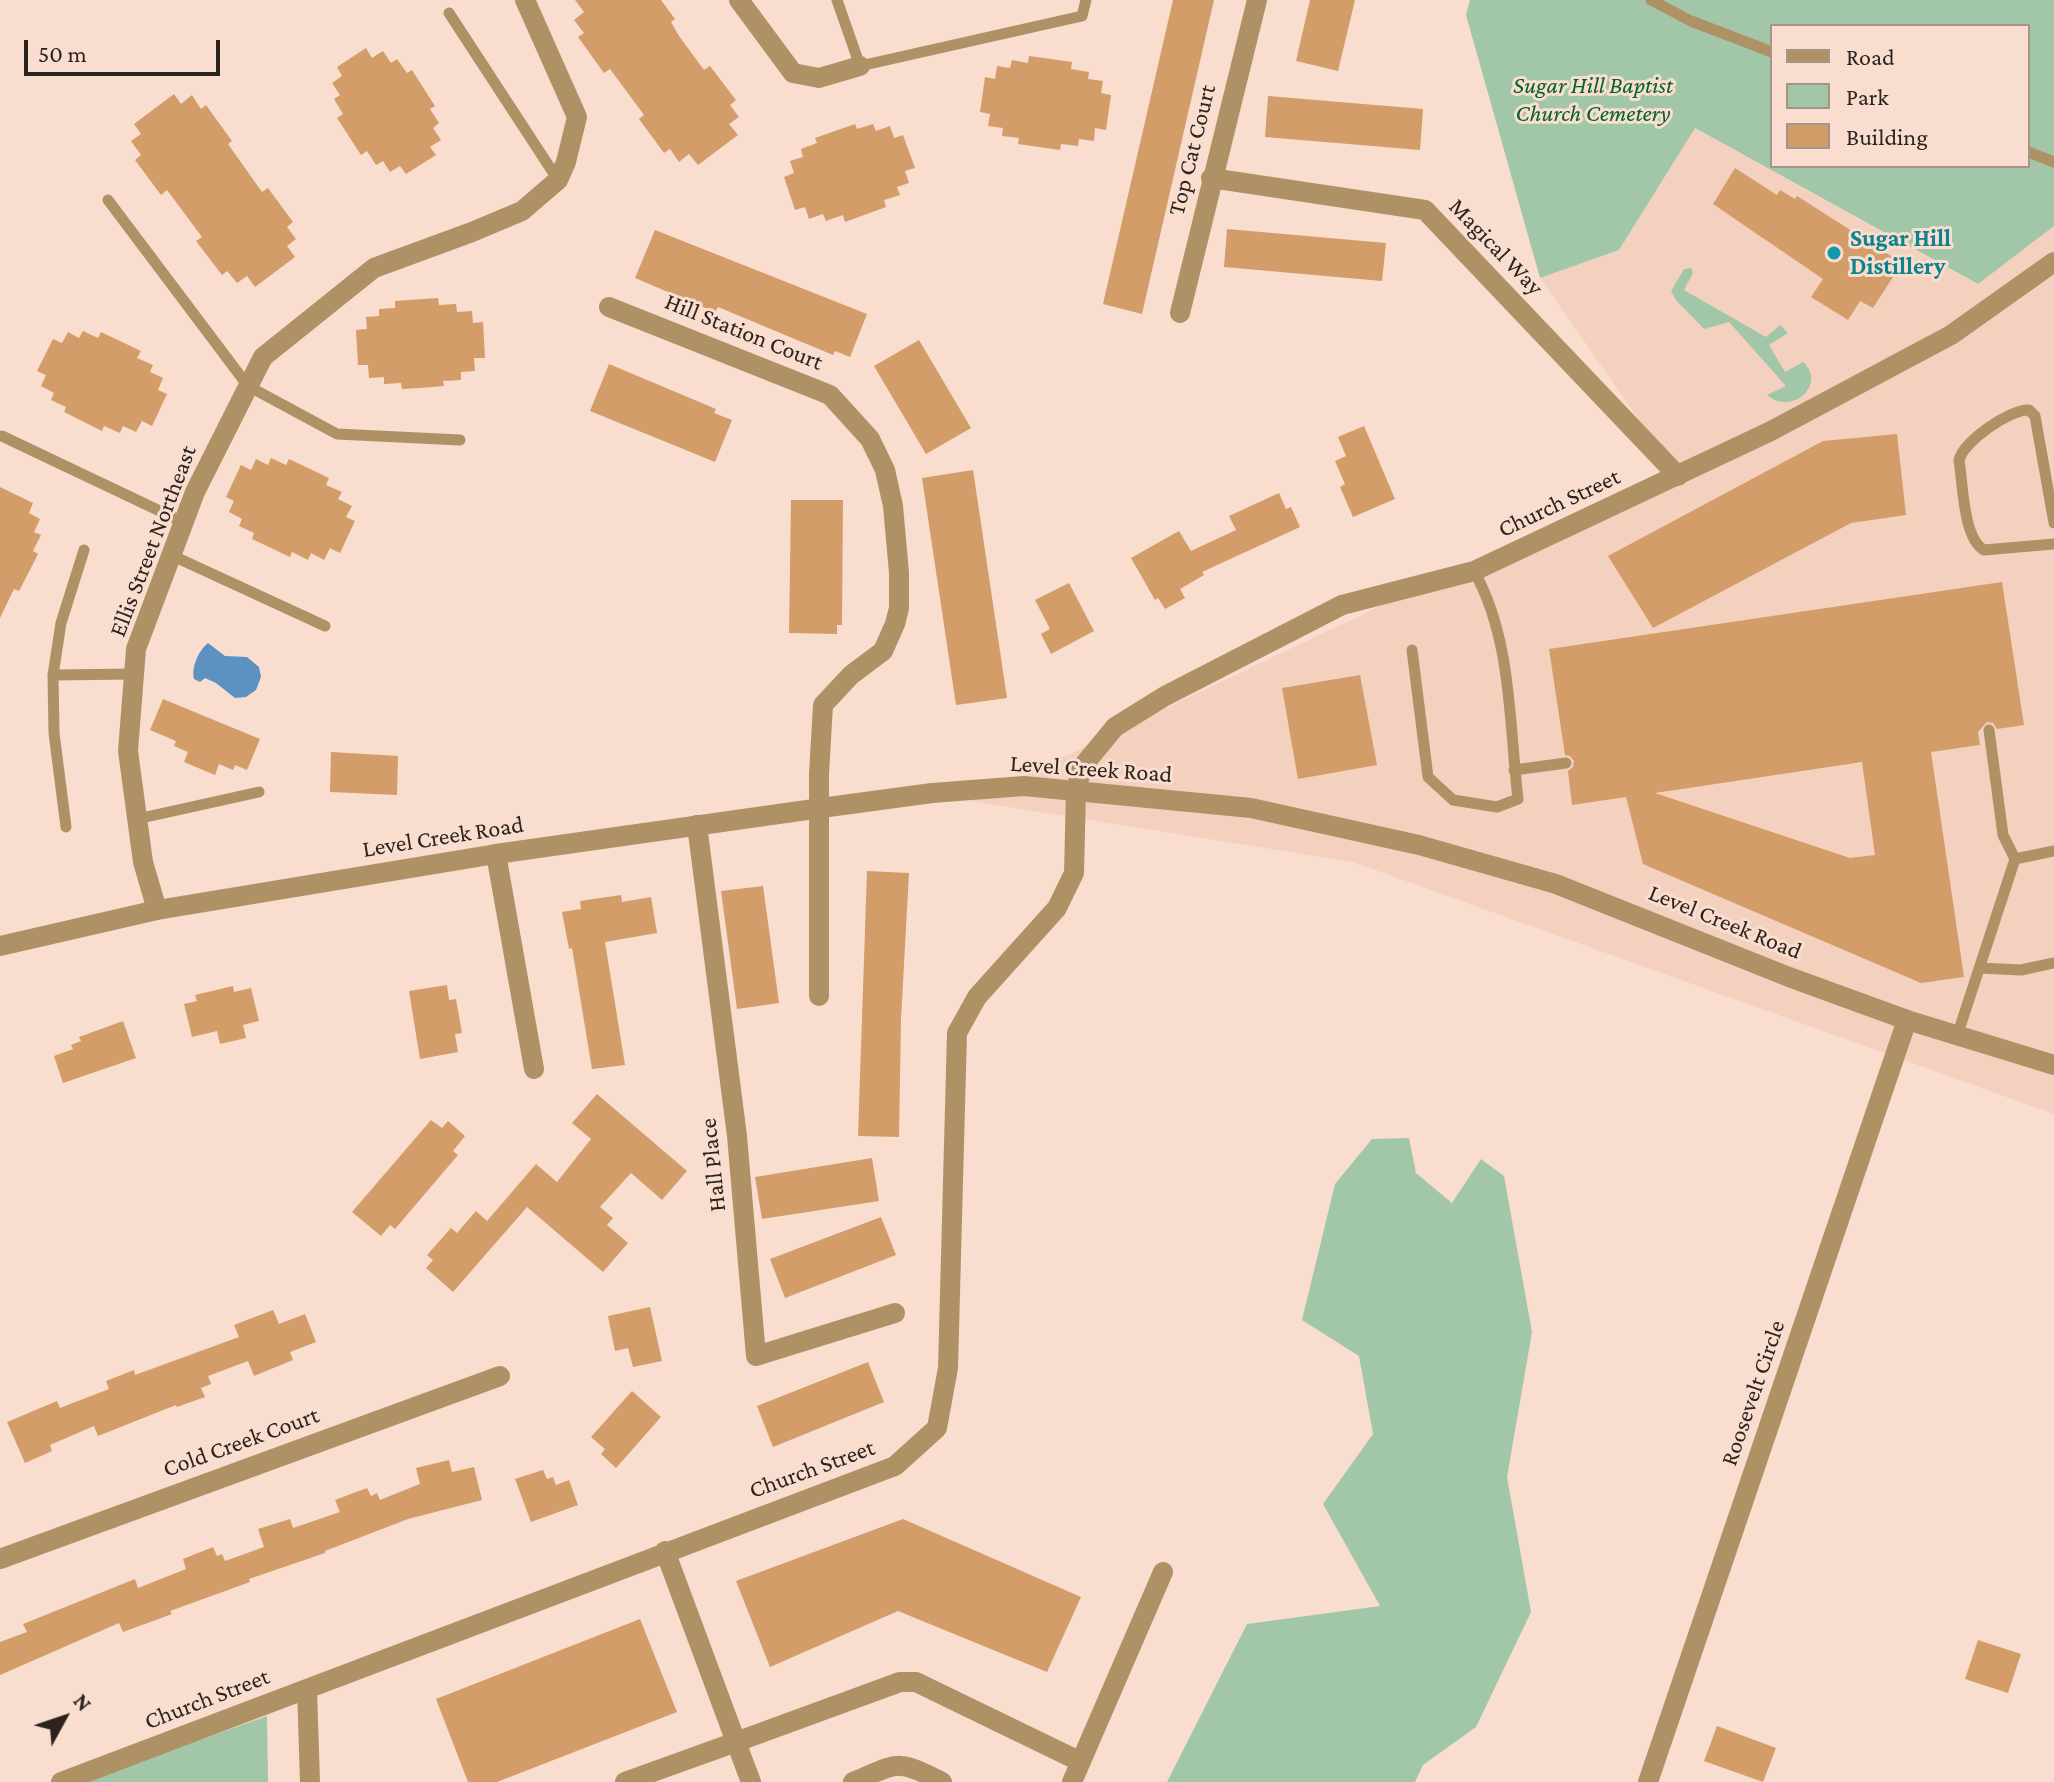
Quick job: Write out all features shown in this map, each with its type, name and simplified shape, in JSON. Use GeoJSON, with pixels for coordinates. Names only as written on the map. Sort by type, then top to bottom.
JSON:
{"type":"FeatureCollection","features":[{"type":"Feature","properties":{"kind":"street"},"geometry":{"type":"LineString","coordinates":[[525,0],[577,117],[566,162],[558,180]]}},
{"type":"Feature","properties":{"kind":"street"},"geometry":{"type":"LineString","coordinates":[[739,0],[793,73],[819,78],[860,66]]}},
{"type":"Feature","properties":{"kind":"street","name":"Top Cat Court"},"geometry":{"type":"LineString","coordinates":[[1180,313],[1257,0]]}},
{"type":"Feature","properties":{"kind":"street","name":"Magical Way"},"geometry":{"type":"LineString","coordinates":[[1211,178],[1425,210],[1678,476]]}},
{"type":"Feature","properties":{"kind":"street","name":"Ellis Street Northeast"},"geometry":{"type":"LineString","coordinates":[[157,910],[143,862],[128,751],[136,649],[195,492],[263,357],[374,268],[522,211],[558,180]]}},
{"type":"Feature","properties":{"kind":"street","name":"Church Street"},"geometry":{"type":"LineString","coordinates":[[61,1782],[895,1466],[937,1428],[948,1368],[957,1033],[977,997],[1057,908],[1074,873],[1076,791],[1082,767],[1115,727],[1165,696],[1342,605],[1474,571],[1771,431],[1951,335],[2054,262]]}},
{"type":"Feature","properties":{"kind":"street","name":"Hill Station Court"},"geometry":{"type":"LineString","coordinates":[[609,307],[830,395],[870,439],[885,470],[894,521],[899,608],[883,651],[851,675],[823,705],[819,774],[819,996]]}},
{"type":"Feature","properties":{"kind":"street","name":"Level Creek Road"},"geometry":{"type":"LineString","coordinates":[[0,946],[157,910],[496,854],[932,793],[1024,786],[1251,808],[1419,845],[1556,884],[1789,977],[1907,1020],[2054,1065]]}},
{"type":"Feature","properties":{"kind":"street","name":"Hall Place"},"geometry":{"type":"LineString","coordinates":[[697,825],[737,1136],[756,1356],[895,1313]]}},
{"type":"Feature","properties":{"kind":"street"},"geometry":{"type":"LineString","coordinates":[[496,854],[534,1069]]}},
{"type":"Feature","properties":{"kind":"street","name":"Roosevelt Circle"},"geometry":{"type":"LineString","coordinates":[[1648,1782],[1907,1020]]}},
{"type":"Feature","properties":{"kind":"street","name":"Cold Creek Court"},"geometry":{"type":"LineString","coordinates":[[0,1559],[500,1376]]}},
{"type":"Feature","properties":{"kind":"street"},"geometry":{"type":"LineString","coordinates":[[665,1551],[751,1782]]}},
{"type":"Feature","properties":{"kind":"street"},"geometry":{"type":"LineString","coordinates":[[1072,1782],[1163,1572]]}},
{"type":"Feature","properties":{"kind":"street"},"geometry":{"type":"LineString","coordinates":[[625,1782],[900,1682],[916,1682],[1081,1762]]}},
{"type":"Feature","properties":{"kind":"street"},"geometry":{"type":"LineString","coordinates":[[307,1689],[310,1782]]}},
{"type":"Feature","properties":{"kind":"street"},"geometry":{"type":"LineString","coordinates":[[853,1782],[894,1765],[909,1765],[942,1782]]}},
{"type":"Feature","properties":{"kind":"lane"},"geometry":{"type":"LineString","coordinates":[[837,0],[860,66],[1082,16],[1086,0]]}},
{"type":"Feature","properties":{"kind":"lane"},"geometry":{"type":"LineString","coordinates":[[1651,0],[1691,21],[1770,51]]}},
{"type":"Feature","properties":{"kind":"lane"},"geometry":{"type":"LineString","coordinates":[[449,13],[558,180]]}},
{"type":"Feature","properties":{"kind":"lane"},"geometry":{"type":"LineString","coordinates":[[2030,153],[2054,162]]}},
{"type":"Feature","properties":{"kind":"lane"},"geometry":{"type":"LineString","coordinates":[[108,200],[248,386],[337,434],[460,440]]}},
{"type":"Feature","properties":{"kind":"lane"},"geometry":{"type":"LineString","coordinates":[[2054,523],[2035,416],[2029,410],[2019,410],[1971,441],[1961,454],[1959,460],[1970,533],[1984,550],[2054,544]]}},
{"type":"Feature","properties":{"kind":"lane"},"geometry":{"type":"LineString","coordinates":[[2,436],[183,522]]}},
{"type":"Feature","properties":{"kind":"lane"},"geometry":{"type":"LineString","coordinates":[[66,827],[54,733],[53,675],[61,623],[84,550]]}},
{"type":"Feature","properties":{"kind":"lane"},"geometry":{"type":"LineString","coordinates":[[171,555],[325,626]]}},
{"type":"Feature","properties":{"kind":"lane"},"geometry":{"type":"LineString","coordinates":[[1412,650],[1428,777],[1453,800],[1497,807],[1518,799],[1500,635],[1485,590],[1474,571]]}},
{"type":"Feature","properties":{"kind":"lane"},"geometry":{"type":"LineString","coordinates":[[53,675],[134,674]]}},
{"type":"Feature","properties":{"kind":"lane"},"geometry":{"type":"LineString","coordinates":[[1957,1036],[2015,859],[2003,835],[1989,730]]}},
{"type":"Feature","properties":{"kind":"lane"},"geometry":{"type":"LineString","coordinates":[[1514,770],[1566,763]]}},
{"type":"Feature","properties":{"kind":"lane"},"geometry":{"type":"LineString","coordinates":[[137,819],[259,792]]}},
{"type":"Feature","properties":{"kind":"lane"},"geometry":{"type":"LineString","coordinates":[[2015,859],[2054,851]]}},
{"type":"Feature","properties":{"kind":"lane"},"geometry":{"type":"LineString","coordinates":[[1980,968],[2021,970],[2054,963]]}},
{"type":"Feature","properties":{"kind":"shaded area"},"geometry":{"type":"Polygon","coordinates":[[[1694,128],[1977,284],[2054,226],[2054,1114],[1353,862],[971,801],[1672,467],[1540,278],[1619,250],[1694,128]]]}},
{"type":"Feature","properties":{"kind":"green space","name":"Sugar Hill Baptist Church Cemetery"},"geometry":{"type":"Polygon","coordinates":[[[1470,0],[2054,0],[2054,226],[1978,284],[1695,128],[1619,250],[1540,278],[1466,15],[1470,0]]]}},
{"type":"Feature","properties":{"kind":"green space"},"geometry":{"type":"Polygon","coordinates":[[[1691,268],[1693,273],[1684,290],[1766,337],[1780,325],[1788,333],[1769,345],[1785,372],[1803,362],[1809,370],[1811,379],[1804,395],[1787,402],[1767,395],[1786,386],[1729,322],[1704,329],[1676,300],[1671,291],[1684,269],[1691,268]]]}},
{"type":"Feature","properties":{"kind":"green space"},"geometry":{"type":"Polygon","coordinates":[[[1409,1138],[1416,1173],[1452,1203],[1481,1159],[1504,1176],[1532,1332],[1507,1477],[1531,1612],[1476,1727],[1423,1765],[1415,1782],[1167,1782],[1247,1624],[1380,1606],[1323,1504],[1373,1434],[1359,1356],[1302,1320],[1335,1184],[1372,1139],[1409,1138]]]}},
{"type":"Feature","properties":{"kind":"green space"},"geometry":{"type":"Polygon","coordinates":[[[267,1716],[268,1782],[81,1782],[267,1716]]]}},
{"type":"Feature","properties":{"kind":"water"},"geometry":{"type":"Polygon","coordinates":[[[208,643],[225,656],[247,657],[259,667],[261,677],[256,690],[246,697],[235,698],[216,683],[205,678],[200,682],[194,679],[196,659],[208,643]]]}},
{"type":"Feature","properties":{"kind":"building"},"geometry":{"type":"Polygon","coordinates":[[[575,0],[661,0],[675,19],[671,22],[679,36],[704,70],[710,66],[736,100],[730,105],[739,117],[729,124],[738,135],[698,165],[689,154],[679,162],[670,149],[664,153],[639,119],[644,115],[610,69],[604,73],[578,37],[584,33],[574,20],[584,12],[575,0]]]}},
{"type":"Feature","properties":{"kind":"building"},"geometry":{"type":"Polygon","coordinates":[[[1173,0],[1214,0],[1142,314],[1103,304],[1173,0]]]}},
{"type":"Feature","properties":{"kind":"building"},"geometry":{"type":"Polygon","coordinates":[[[1310,0],[1355,0],[1338,71],[1296,61],[1310,0]]]}},
{"type":"Feature","properties":{"kind":"building"},"geometry":{"type":"Polygon","coordinates":[[[366,48],[372,58],[383,51],[391,63],[397,59],[407,73],[412,70],[435,106],[430,109],[439,123],[433,128],[441,140],[430,147],[436,155],[406,174],[400,166],[390,172],[383,161],[376,165],[367,151],[361,155],[337,118],[343,114],[334,99],[340,95],[332,83],[342,76],[337,67],[366,48]]]}},
{"type":"Feature","properties":{"kind":"building"},"geometry":{"type":"Polygon","coordinates":[[[1029,56],[1072,62],[1071,69],[1089,72],[1088,79],[1103,81],[1101,93],[1111,95],[1106,130],[1095,128],[1094,141],[1079,139],[1078,146],[1061,144],[1060,150],[1018,144],[1019,138],[1002,136],[1003,128],[988,126],[990,114],[980,112],[985,77],[995,79],[997,66],[1010,68],[1012,60],[1028,63],[1029,56]]]}},
{"type":"Feature","properties":{"kind":"building"},"geometry":{"type":"Polygon","coordinates":[[[174,94],[181,104],[192,95],[201,109],[206,105],[232,141],[228,144],[262,192],[268,188],[293,222],[287,227],[296,239],[287,246],[295,257],[255,287],[247,276],[237,283],[227,271],[222,275],[196,241],[202,237],[167,190],[161,195],[135,160],[141,155],[131,141],[141,134],[134,124],[174,94]]]}},
{"type":"Feature","properties":{"kind":"building"},"geometry":{"type":"Polygon","coordinates":[[[1268,96],[1423,109],[1420,150],[1265,137],[1268,96]]]}},
{"type":"Feature","properties":{"kind":"building"},"geometry":{"type":"Polygon","coordinates":[[[855,124],[857,129],[873,124],[876,131],[890,126],[894,138],[903,135],[915,168],[905,171],[909,183],[897,187],[900,195],[884,200],[886,207],[845,222],[843,215],[826,221],[823,214],[809,219],[805,207],[795,210],[784,177],[794,173],[790,161],[803,157],[801,149],[817,143],[815,138],[855,124]]]}},
{"type":"Feature","properties":{"kind":"building","name":"Sugar Hill Distillery"},"geometry":{"type":"Polygon","coordinates":[[[1735,168],[1777,195],[1780,190],[1795,199],[1797,196],[1902,263],[1873,308],[1860,301],[1848,320],[1811,297],[1823,279],[1713,204],[1735,168]]]}},
{"type":"Feature","properties":{"kind":"building"},"geometry":{"type":"Polygon","coordinates":[[[1227,229],[1386,243],[1382,281],[1224,267],[1227,229]]]}},
{"type":"Feature","properties":{"kind":"building"},"geometry":{"type":"Polygon","coordinates":[[[655,230],[867,314],[850,357],[835,351],[833,355],[718,307],[715,312],[635,278],[655,230]]]}},
{"type":"Feature","properties":{"kind":"building"},"geometry":{"type":"Polygon","coordinates":[[[438,298],[439,305],[456,304],[457,312],[472,311],[473,323],[483,322],[485,358],[474,358],[475,371],[461,372],[461,380],[443,381],[444,386],[420,388],[402,389],[401,383],[384,384],[384,377],[369,378],[368,365],[358,365],[356,330],[367,329],[366,317],[379,316],[379,309],[395,308],[395,301],[438,298]]]}},
{"type":"Feature","properties":{"kind":"building"},"geometry":{"type":"Polygon","coordinates":[[[83,331],[98,338],[101,332],[141,351],[137,358],[153,365],[150,372],[163,378],[158,390],[167,394],[152,426],[142,421],[136,432],[123,426],[120,433],[104,426],[102,431],[64,412],[66,407],[51,400],[54,393],[41,386],[46,375],[37,371],[53,339],[62,343],[68,332],[79,338],[83,331]]]}},
{"type":"Feature","properties":{"kind":"building"},"geometry":{"type":"Polygon","coordinates":[[[919,340],[971,428],[926,454],[874,366],[919,340]]]}},
{"type":"Feature","properties":{"kind":"building"},"geometry":{"type":"Polygon","coordinates":[[[609,364],[716,409],[714,413],[732,420],[715,462],[590,411],[609,364]]]}},
{"type":"Feature","properties":{"kind":"building"},"geometry":{"type":"Polygon","coordinates":[[[1364,426],[1395,499],[1353,517],[1340,487],[1345,484],[1335,461],[1346,456],[1338,437],[1364,426]]]}},
{"type":"Feature","properties":{"kind":"building"},"geometry":{"type":"Polygon","coordinates":[[[1897,434],[1906,515],[1851,523],[1653,628],[1608,556],[1823,441],[1897,434]]]}},
{"type":"Feature","properties":{"kind":"building"},"geometry":{"type":"Polygon","coordinates":[[[271,458],[286,465],[289,459],[329,478],[326,485],[342,492],[338,499],[352,506],[346,517],[355,521],[340,553],[330,548],[324,560],[311,553],[308,560],[292,552],[290,557],[252,539],[254,533],[239,526],[242,519],[229,512],[234,501],[226,497],[241,465],[251,470],[256,459],[268,465],[271,458]]]}},
{"type":"Feature","properties":{"kind":"building"},"geometry":{"type":"Polygon","coordinates":[[[973,470],[1007,698],[956,705],[922,478],[973,470]]]}},
{"type":"Feature","properties":{"kind":"building"},"geometry":{"type":"Polygon","coordinates":[[[0,487],[33,503],[29,513],[40,519],[34,532],[41,535],[33,551],[38,554],[19,591],[14,589],[0,618],[0,487]]]}},
{"type":"Feature","properties":{"kind":"building"},"geometry":{"type":"Polygon","coordinates":[[[1279,493],[1286,509],[1291,507],[1300,527],[1202,572],[1204,575],[1180,589],[1185,598],[1165,609],[1158,598],[1155,600],[1131,558],[1179,531],[1191,551],[1236,530],[1229,516],[1279,493]]]}},
{"type":"Feature","properties":{"kind":"building"},"geometry":{"type":"Polygon","coordinates":[[[791,500],[843,500],[842,625],[837,625],[837,634],[789,633],[791,500]]]}},
{"type":"Feature","properties":{"kind":"building"},"geometry":{"type":"Polygon","coordinates":[[[2002,582],[2024,725],[1997,729],[1993,723],[1987,722],[1978,732],[1980,745],[1931,752],[1964,977],[1921,983],[1643,864],[1626,797],[1572,805],[1568,771],[1574,761],[1565,755],[1549,649],[2002,582]],[[1862,762],[1655,793],[1850,858],[1875,855],[1862,762]]]}},
{"type":"Feature","properties":{"kind":"building"},"geometry":{"type":"Polygon","coordinates":[[[1069,583],[1094,631],[1051,654],[1041,634],[1050,629],[1035,600],[1069,583]]]}},
{"type":"Feature","properties":{"kind":"building"},"geometry":{"type":"Polygon","coordinates":[[[1360,675],[1377,765],[1298,779],[1282,688],[1360,675]]]}},
{"type":"Feature","properties":{"kind":"building"},"geometry":{"type":"Polygon","coordinates":[[[163,699],[260,739],[247,770],[235,765],[233,770],[219,764],[215,775],[184,762],[188,752],[174,746],[176,741],[150,730],[163,699]]]}},
{"type":"Feature","properties":{"kind":"building"},"geometry":{"type":"Polygon","coordinates":[[[331,752],[398,756],[397,795],[330,792],[331,752]]]}},
{"type":"Feature","properties":{"kind":"building"},"geometry":{"type":"Polygon","coordinates":[[[867,871],[909,873],[901,1019],[899,1137],[858,1136],[867,871]]]}},
{"type":"Feature","properties":{"kind":"building"},"geometry":{"type":"Polygon","coordinates":[[[763,886],[779,1003],[737,1009],[721,891],[763,886]]]}},
{"type":"Feature","properties":{"kind":"building"},"geometry":{"type":"Polygon","coordinates":[[[621,895],[622,902],[651,897],[657,933],[605,942],[625,1065],[592,1069],[572,948],[569,949],[562,912],[581,909],[580,901],[621,895]]]}},
{"type":"Feature","properties":{"kind":"building"},"geometry":{"type":"Polygon","coordinates":[[[447,985],[449,1000],[456,999],[462,1033],[455,1034],[458,1052],[420,1059],[409,991],[447,985]]]}},
{"type":"Feature","properties":{"kind":"building"},"geometry":{"type":"Polygon","coordinates":[[[233,986],[234,992],[251,988],[259,1021],[243,1025],[246,1038],[220,1044],[217,1031],[192,1037],[184,1004],[197,1001],[195,995],[233,986]]]}},
{"type":"Feature","properties":{"kind":"building"},"geometry":{"type":"Polygon","coordinates":[[[123,1021],[136,1058],[63,1083],[54,1056],[73,1049],[71,1045],[81,1041],[79,1037],[123,1021]]]}},
{"type":"Feature","properties":{"kind":"building"},"geometry":{"type":"Polygon","coordinates":[[[597,1094],[687,1171],[662,1200],[631,1173],[600,1207],[613,1218],[607,1225],[628,1243],[603,1272],[527,1207],[453,1292],[426,1268],[433,1260],[427,1255],[451,1228],[457,1233],[476,1211],[487,1221],[536,1164],[557,1182],[591,1139],[572,1123],[597,1094]]]}},
{"type":"Feature","properties":{"kind":"building"},"geometry":{"type":"Polygon","coordinates":[[[431,1120],[442,1128],[448,1121],[465,1136],[453,1151],[458,1155],[395,1229],[390,1225],[381,1236],[352,1212],[431,1120]]]}},
{"type":"Feature","properties":{"kind":"building"},"geometry":{"type":"Polygon","coordinates":[[[872,1158],[879,1201],[762,1219],[755,1177],[872,1158]]]}},
{"type":"Feature","properties":{"kind":"building"},"geometry":{"type":"Polygon","coordinates":[[[881,1217],[896,1255],[785,1298],[770,1259],[881,1217]]]}},
{"type":"Feature","properties":{"kind":"building"},"geometry":{"type":"Polygon","coordinates":[[[650,1307],[662,1361],[633,1367],[628,1348],[615,1351],[608,1316],[650,1307]]]}},
{"type":"Feature","properties":{"kind":"building"},"geometry":{"type":"Polygon","coordinates":[[[273,1310],[279,1324],[305,1314],[316,1342],[290,1352],[293,1360],[254,1376],[248,1361],[208,1376],[211,1384],[201,1388],[205,1397],[176,1405],[98,1436],[94,1426],[50,1445],[52,1451],[25,1463],[7,1422],[57,1401],[60,1408],[109,1389],[106,1381],[134,1370],[135,1375],[239,1337],[234,1325],[273,1310]]]}},
{"type":"Feature","properties":{"kind":"building"},"geometry":{"type":"Polygon","coordinates":[[[868,1362],[884,1402],[773,1447],[757,1406],[868,1362]]]}},
{"type":"Feature","properties":{"kind":"building"},"geometry":{"type":"Polygon","coordinates":[[[632,1391],[661,1417],[616,1468],[601,1454],[605,1449],[591,1437],[632,1391]]]}},
{"type":"Feature","properties":{"kind":"building"},"geometry":{"type":"Polygon","coordinates":[[[449,1460],[452,1472],[474,1467],[482,1500],[408,1519],[325,1553],[249,1579],[250,1582],[123,1632],[119,1623],[0,1675],[0,1642],[27,1632],[23,1624],[135,1579],[138,1588],[186,1569],[183,1559],[213,1547],[217,1556],[222,1554],[225,1561],[264,1547],[258,1529],[290,1519],[293,1528],[340,1512],[335,1500],[367,1488],[371,1496],[377,1493],[380,1500],[420,1484],[416,1468],[449,1460]]]}},
{"type":"Feature","properties":{"kind":"building"},"geometry":{"type":"Polygon","coordinates":[[[543,1470],[547,1479],[553,1477],[556,1485],[569,1480],[578,1505],[531,1522],[515,1479],[543,1470]]]}},
{"type":"Feature","properties":{"kind":"building"},"geometry":{"type":"Polygon","coordinates":[[[903,1519],[1081,1597],[1047,1672],[898,1611],[770,1667],[736,1581],[903,1519]]]}},
{"type":"Feature","properties":{"kind":"building"},"geometry":{"type":"Polygon","coordinates":[[[640,1619],[677,1712],[497,1782],[468,1782],[436,1699],[640,1619]]]}},
{"type":"Feature","properties":{"kind":"building"},"geometry":{"type":"Polygon","coordinates":[[[1978,1640],[2021,1654],[2008,1693],[1965,1679],[1978,1640]]]}},
{"type":"Feature","properties":{"kind":"building"},"geometry":{"type":"Polygon","coordinates":[[[1717,1726],[1776,1748],[1763,1782],[1704,1761],[1717,1726]]]}},
{"type":"Feature","properties":{"kind":"place","name":"Sugar Hill Distillery"},"geometry":{"type":"Point","coordinates":[1834,253]}}]}
